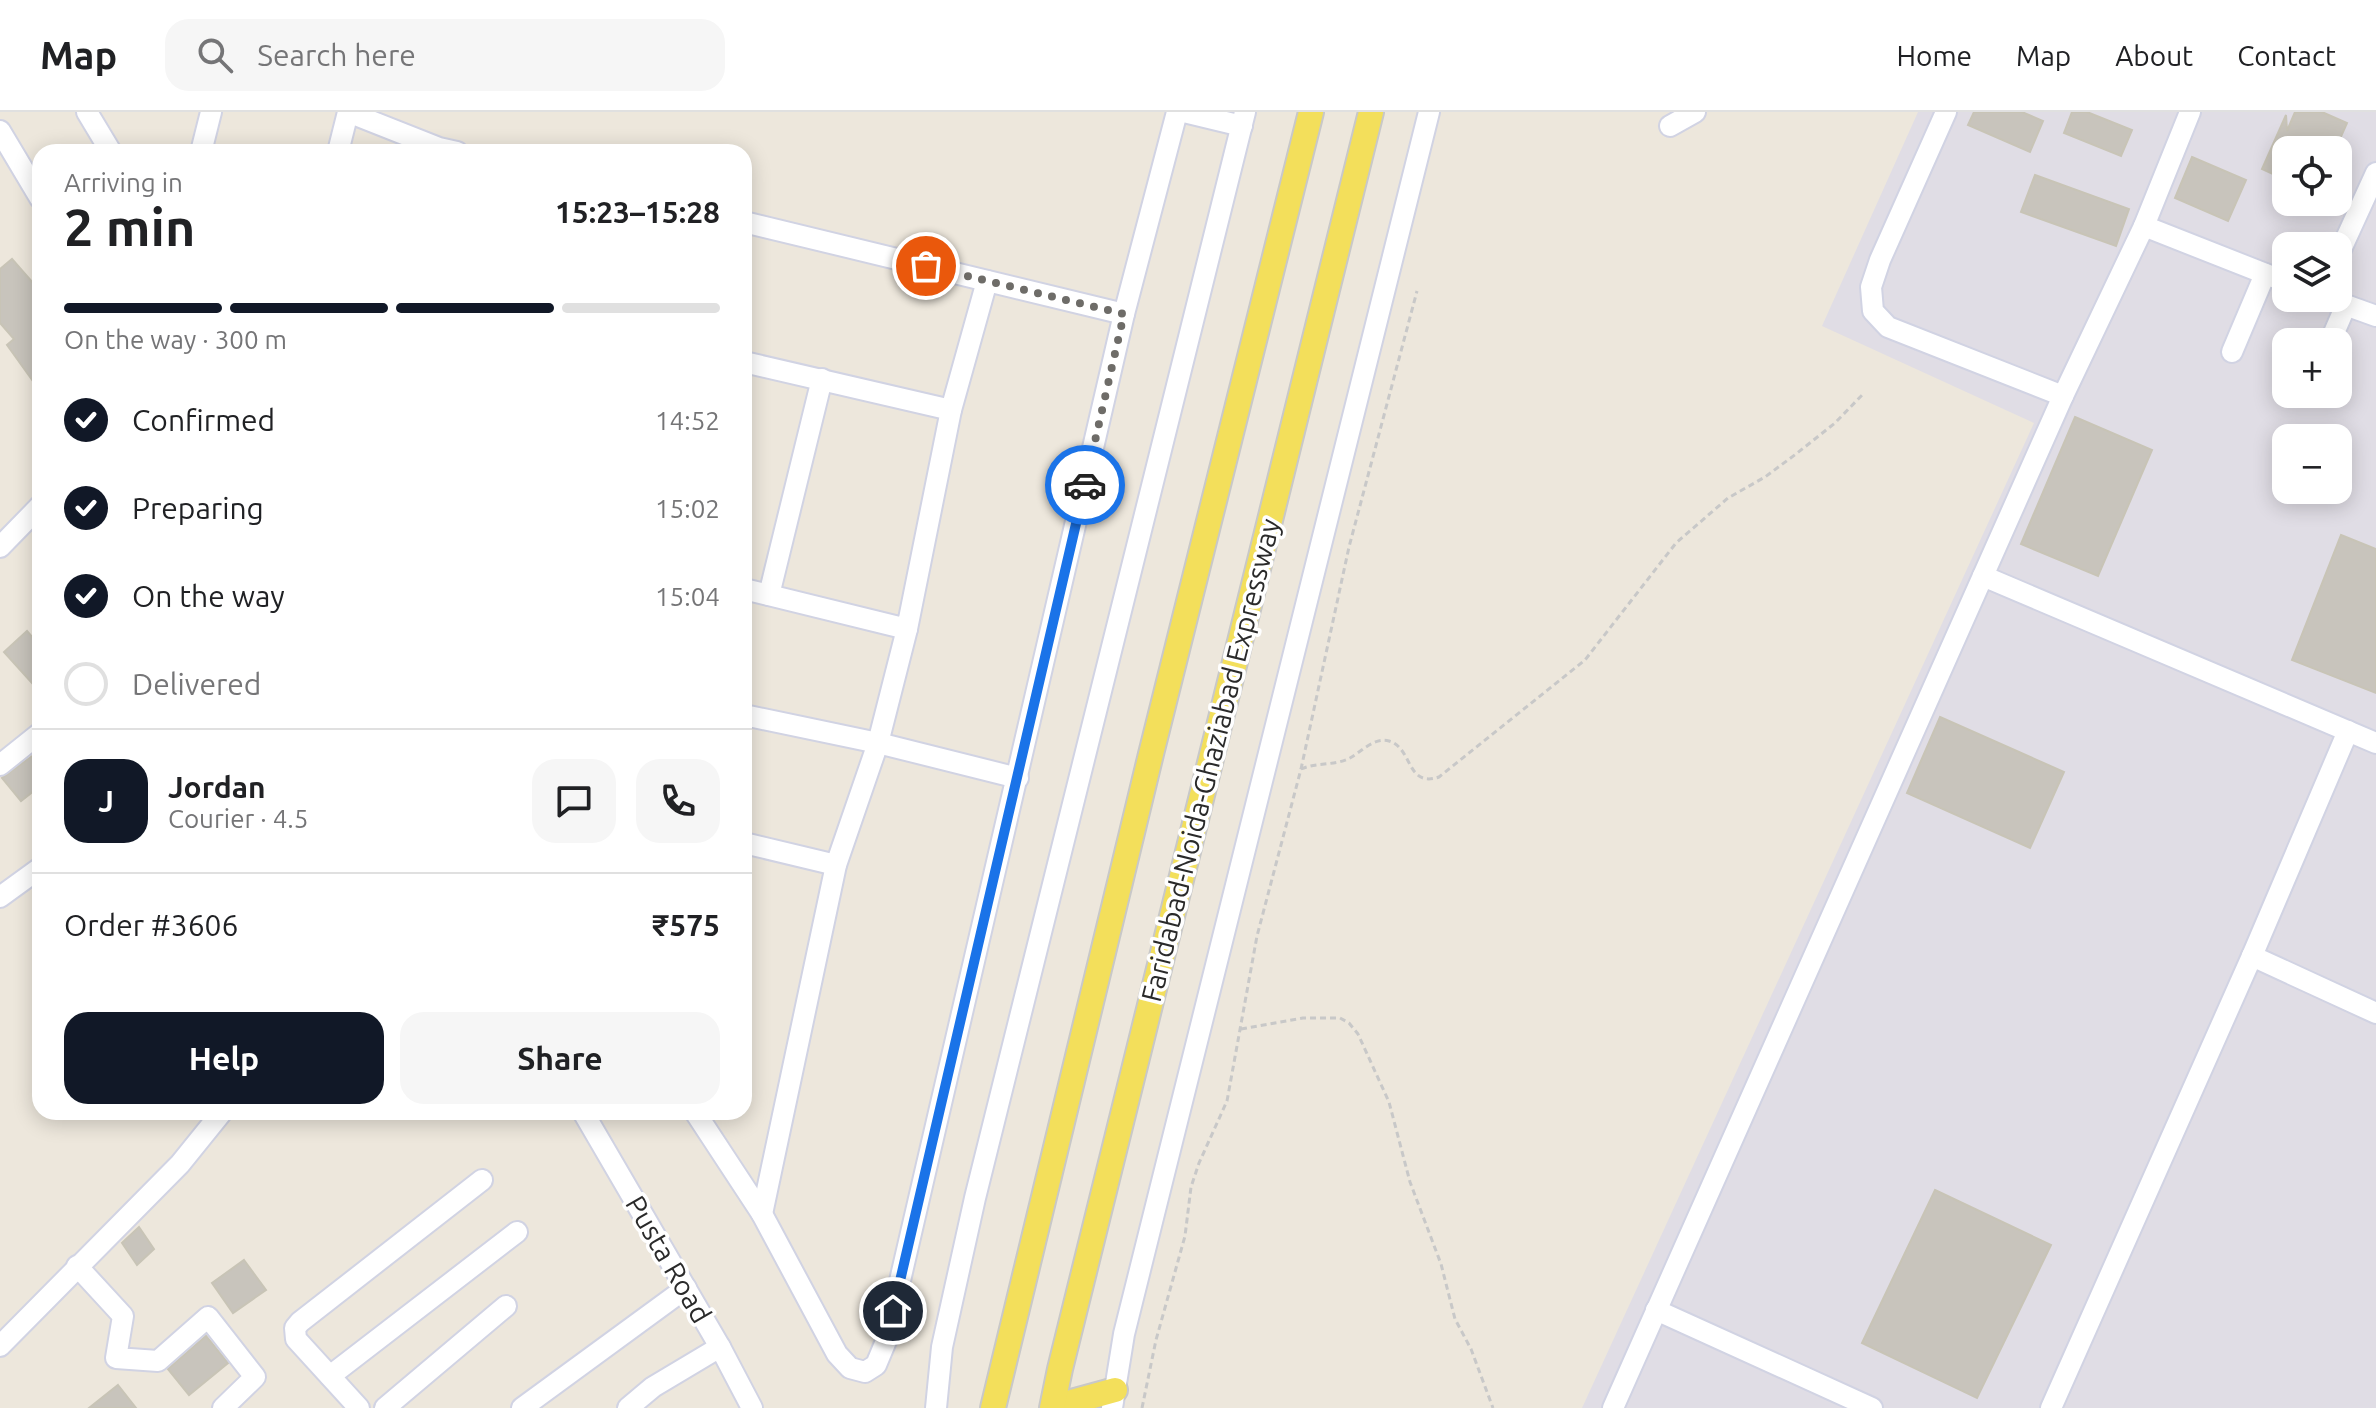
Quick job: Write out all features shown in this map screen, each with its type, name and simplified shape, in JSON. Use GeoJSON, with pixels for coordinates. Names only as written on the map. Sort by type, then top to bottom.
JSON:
{"type":"FeatureCollection","features":[{"type":"Feature","properties":{"kind":"main road","name":"Faridabad-Noida-Ghaziabad Expressway"},"geometry":{"type":"LineString","coordinates":[[993,1408],[1151,754],[1311,112]]}},
{"type":"Feature","properties":{"kind":"main road","name":"Faridabad-Noida-Ghaziabad Expressway"},"geometry":{"type":"LineString","coordinates":[[1052,1408],[1371,112]]}},
{"type":"Feature","properties":{"kind":"main road"},"geometry":{"type":"LineString","coordinates":[[1052,1408],[1113,1399]]}},
{"type":"Feature","properties":{"kind":"street"},"geometry":{"type":"LineString","coordinates":[[88,112],[106,144]]}},
{"type":"Feature","properties":{"kind":"street"},"geometry":{"type":"LineString","coordinates":[[203,144],[211,112]]}},
{"type":"Feature","properties":{"kind":"street"},"geometry":{"type":"LineString","coordinates":[[340,144],[348,112],[428,144]]}},
{"type":"Feature","properties":{"kind":"street"},"geometry":{"type":"LineString","coordinates":[[700,1120],[762,1214],[837,1354],[850,1368],[865,1372],[876,1365],[886,1341],[1124,314],[1177,112]]}},
{"type":"Feature","properties":{"kind":"street"},"geometry":{"type":"LineString","coordinates":[[936,1408],[942,1347],[975,1198],[1244,119],[1184,112]]}},
{"type":"Feature","properties":{"kind":"street"},"geometry":{"type":"LineString","coordinates":[[1113,1399],[1124,1334],[1429,112]]}},
{"type":"Feature","properties":{"kind":"street"},"geometry":{"type":"LineString","coordinates":[[1670,126],[1695,112]]}},
{"type":"Feature","properties":{"kind":"street"},"geometry":{"type":"LineString","coordinates":[[1946,112],[1880,260],[1871,287],[1873,311],[1888,327],[2063,396]]}},
{"type":"Feature","properties":{"kind":"street"},"geometry":{"type":"LineString","coordinates":[[1613,1408],[2063,396],[2144,226],[2190,112]]}},
{"type":"Feature","properties":{"kind":"street"},"geometry":{"type":"LineString","coordinates":[[0,131],[32,185]]}},
{"type":"Feature","properties":{"kind":"street"},"geometry":{"type":"LineString","coordinates":[[2349,232],[2376,173]]}},
{"type":"Feature","properties":{"kind":"street"},"geometry":{"type":"LineString","coordinates":[[752,224],[1124,314]]}},
{"type":"Feature","properties":{"kind":"street"},"geometry":{"type":"LineString","coordinates":[[2144,226],[2272,277]]}},
{"type":"Feature","properties":{"kind":"street"},"geometry":{"type":"LineString","coordinates":[[2232,352],[2265,274]]}},
{"type":"Feature","properties":{"kind":"street"},"geometry":{"type":"LineString","coordinates":[[762,1214],[836,865],[878,743],[907,629],[951,410],[987,281]]}},
{"type":"Feature","properties":{"kind":"street"},"geometry":{"type":"LineString","coordinates":[[2352,307],[2376,316]]}},
{"type":"Feature","properties":{"kind":"street"},"geometry":{"type":"LineString","coordinates":[[752,364],[951,410]]}},
{"type":"Feature","properties":{"kind":"street"},"geometry":{"type":"LineString","coordinates":[[769,595],[822,379]]}},
{"type":"Feature","properties":{"kind":"street"},"geometry":{"type":"LineString","coordinates":[[0,547],[32,514]]}},
{"type":"Feature","properties":{"kind":"street"},"geometry":{"type":"LineString","coordinates":[[1983,576],[2376,743]]}},
{"type":"Feature","properties":{"kind":"street"},"geometry":{"type":"LineString","coordinates":[[752,591],[907,629]]}},
{"type":"Feature","properties":{"kind":"street"},"geometry":{"type":"LineString","coordinates":[[752,717],[878,743],[1018,778]]}},
{"type":"Feature","properties":{"kind":"street"},"geometry":{"type":"LineString","coordinates":[[2051,1408],[2252,956],[2348,731]]}},
{"type":"Feature","properties":{"kind":"street"},"geometry":{"type":"LineString","coordinates":[[0,765],[32,739]]}},
{"type":"Feature","properties":{"kind":"street"},"geometry":{"type":"LineString","coordinates":[[752,845],[836,865]]}},
{"type":"Feature","properties":{"kind":"street"},"geometry":{"type":"LineString","coordinates":[[0,897],[32,874]]}},
{"type":"Feature","properties":{"kind":"street"},"geometry":{"type":"LineString","coordinates":[[2252,956],[2376,1013]]}},
{"type":"Feature","properties":{"kind":"street"},"geometry":{"type":"LineString","coordinates":[[0,1346],[180,1164],[216,1120]]}},
{"type":"Feature","properties":{"kind":"street","name":"Pusta Road"},"geometry":{"type":"LineString","coordinates":[[588,1120],[720,1347],[752,1408]]}},
{"type":"Feature","properties":{"kind":"street"},"geometry":{"type":"LineString","coordinates":[[359,1408],[296,1339],[295,1328],[482,1180]]}},
{"type":"Feature","properties":{"kind":"street"},"geometry":{"type":"LineString","coordinates":[[330,1376],[517,1232]]}},
{"type":"Feature","properties":{"kind":"street"},"geometry":{"type":"LineString","coordinates":[[77,1266],[123,1316],[116,1358],[158,1361],[208,1317],[255,1377],[223,1408]]}},
{"type":"Feature","properties":{"kind":"street"},"geometry":{"type":"LineString","coordinates":[[522,1408],[686,1288]]}},
{"type":"Feature","properties":{"kind":"street"},"geometry":{"type":"LineString","coordinates":[[385,1408],[506,1306]]}},
{"type":"Feature","properties":{"kind":"street"},"geometry":{"type":"LineString","coordinates":[[1656,1310],[1872,1408]]}},
{"type":"Feature","properties":{"kind":"street"},"geometry":{"type":"LineString","coordinates":[[628,1408],[653,1387],[720,1347]]}},
{"type":"Feature","properties":{"kind":"path"},"geometry":{"type":"LineString","coordinates":[[1142,1408],[1156,1340],[1185,1236],[1191,1187],[1227,1101],[1257,936],[1301,769],[1349,547],[1417,291]]}},
{"type":"Feature","properties":{"kind":"path"},"geometry":{"type":"LineString","coordinates":[[1301,769],[1346,760],[1375,742],[1386,740],[1396,745],[1417,775],[1428,779],[1439,777],[1585,660],[1676,543],[1728,498],[1765,477],[1835,423],[1864,393]]}},
{"type":"Feature","properties":{"kind":"path"},"geometry":{"type":"LineString","coordinates":[[1241,1029],[1303,1018],[1340,1018],[1358,1034],[1389,1102],[1412,1190],[1441,1264],[1455,1319],[1471,1349],[1493,1408]]}},
{"type":"Feature","properties":{"kind":"shaded area"},"geometry":{"type":"Polygon","coordinates":[[[1918,112],[2376,112],[2376,1408],[1582,1408],[2034,423],[1822,326],[1918,112]]]}},
{"type":"Feature","properties":{"kind":"building"},"geometry":{"type":"Polygon","coordinates":[[[1974,112],[2022,112],[2043,121],[2030,152],[1968,125],[1974,112]]]}},
{"type":"Feature","properties":{"kind":"building"},"geometry":{"type":"Polygon","coordinates":[[[2072,112],[2087,112],[2132,130],[2121,156],[2064,133],[2072,112]]]}},
{"type":"Feature","properties":{"kind":"building"},"geometry":{"type":"Polygon","coordinates":[[[2295,112],[2322,112],[2347,123],[2341,136],[2277,136],[2286,115],[2287,131],[2295,112]]]}},
{"type":"Feature","properties":{"kind":"building"},"geometry":{"type":"Polygon","coordinates":[[[2272,146],[2272,174],[2262,169],[2272,146]]]}},
{"type":"Feature","properties":{"kind":"building"},"geometry":{"type":"Polygon","coordinates":[[[2192,157],[2246,180],[2228,221],[2175,198],[2192,157]]]}},
{"type":"Feature","properties":{"kind":"building"},"geometry":{"type":"Polygon","coordinates":[[[2035,175],[2129,209],[2116,246],[2021,212],[2035,175]]]}},
{"type":"Feature","properties":{"kind":"building"},"geometry":{"type":"Polygon","coordinates":[[[12,259],[32,282],[32,380],[7,345],[14,339],[0,323],[0,269],[12,259]]]}},
{"type":"Feature","properties":{"kind":"building"},"geometry":{"type":"Polygon","coordinates":[[[2075,417],[2152,450],[2098,576],[2021,544],[2075,417]]]}},
{"type":"Feature","properties":{"kind":"building"},"geometry":{"type":"Polygon","coordinates":[[[2341,535],[2376,549],[2376,693],[2292,660],[2341,535]]]}},
{"type":"Feature","properties":{"kind":"building"},"geometry":{"type":"Polygon","coordinates":[[[27,631],[32,637],[32,683],[4,652],[27,631]]]}},
{"type":"Feature","properties":{"kind":"building"},"geometry":{"type":"Polygon","coordinates":[[[1940,717],[2064,772],[2030,848],[1907,793],[1940,717]]]}},
{"type":"Feature","properties":{"kind":"building"},"geometry":{"type":"Polygon","coordinates":[[[32,756],[32,792],[21,801],[2,778],[32,756]]]}},
{"type":"Feature","properties":{"kind":"building"},"geometry":{"type":"Polygon","coordinates":[[[1935,1190],[2051,1245],[1977,1398],[1862,1343],[1935,1190]]]}},
{"type":"Feature","properties":{"kind":"building"},"geometry":{"type":"Polygon","coordinates":[[[139,1227],[154,1249],[137,1265],[122,1243],[139,1227]]]}},
{"type":"Feature","properties":{"kind":"building"},"geometry":{"type":"Polygon","coordinates":[[[244,1260],[266,1290],[233,1313],[212,1283],[244,1260]]]}},
{"type":"Feature","properties":{"kind":"building"},"geometry":{"type":"Polygon","coordinates":[[[206,1336],[228,1363],[189,1395],[168,1369],[206,1336]]]}},
{"type":"Feature","properties":{"kind":"building"},"geometry":{"type":"Polygon","coordinates":[[[118,1385],[136,1408],[89,1408],[118,1385]]]}},
{"type":"Feature","properties":{"kind":"way so far"},"geometry":{"type":"LineString","coordinates":[[926,266],[1124,314],[1085,485]]}},
{"type":"Feature","properties":{"kind":"route"},"geometry":{"type":"LineString","coordinates":[[893,1311],[1085,485]]}}]}
